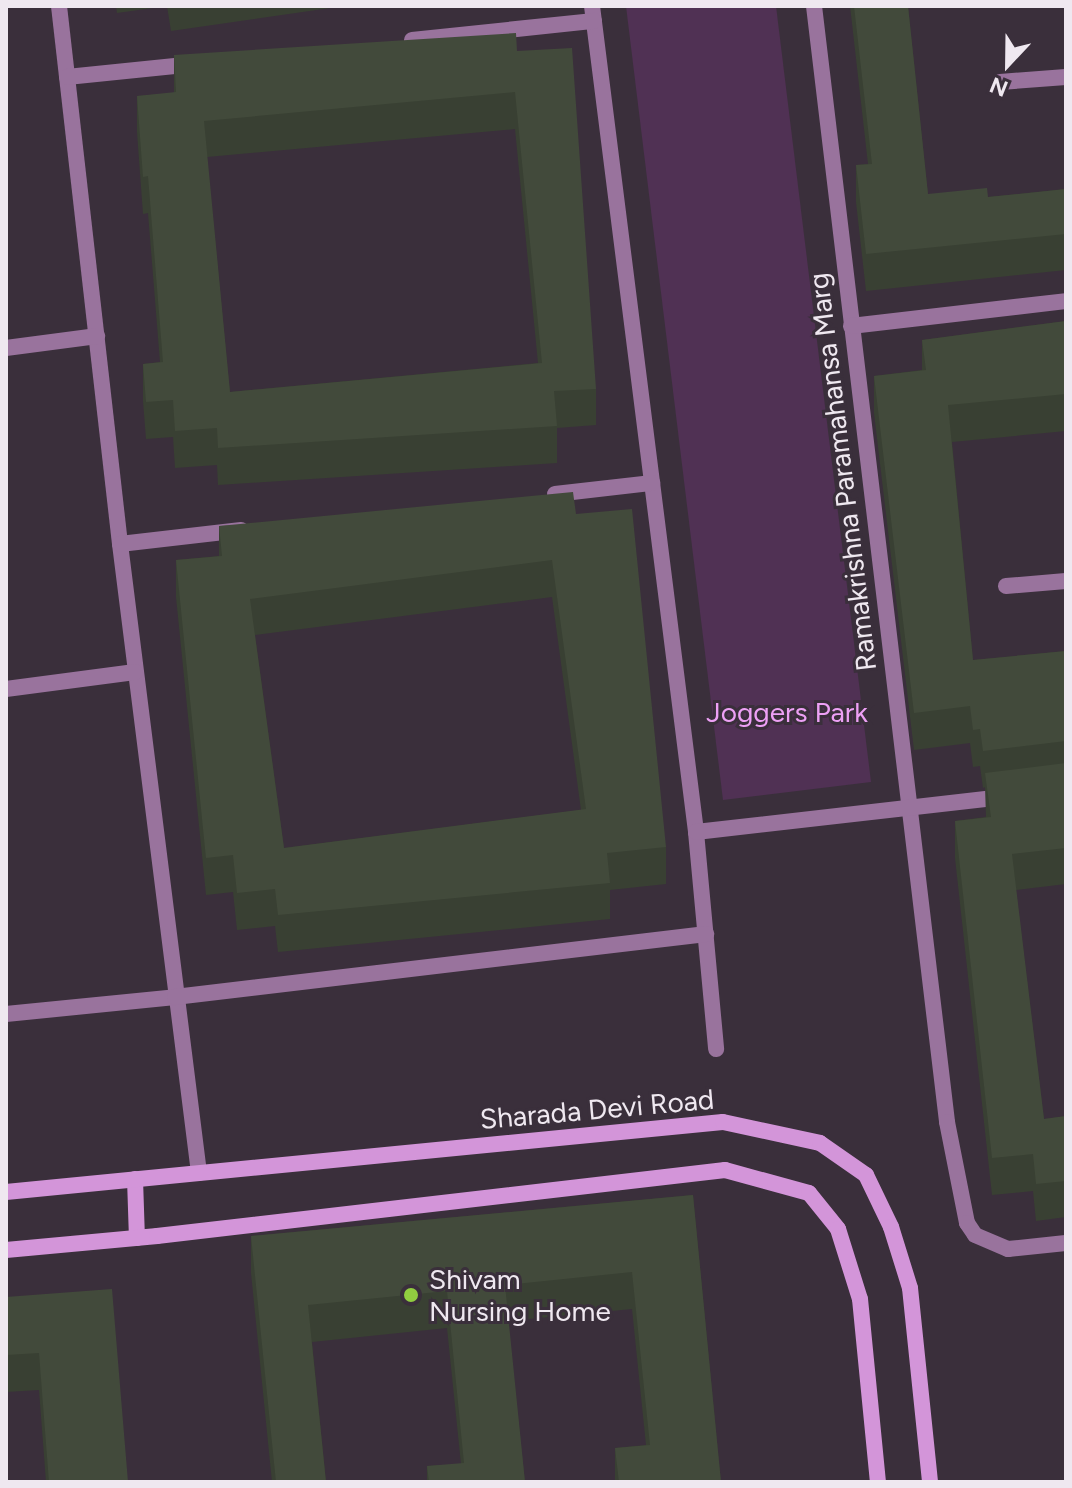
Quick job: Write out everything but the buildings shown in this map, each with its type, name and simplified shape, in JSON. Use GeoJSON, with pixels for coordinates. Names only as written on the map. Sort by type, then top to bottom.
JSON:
{"type":"FeatureCollection","features":[{"type":"Feature","properties":{"kind":"street"},"geometry":{"type":"LineString","coordinates":[[59,6],[135,672],[199,1173]]}},
{"type":"Feature","properties":{"kind":"street","name":"Ramakrishna Paramahansa Marg"},"geometry":{"type":"LineString","coordinates":[[814,6],[947,1122],[967,1223],[975,1235],[1008,1249],[1066,1243]]}},
{"type":"Feature","properties":{"kind":"street"},"geometry":{"type":"LineString","coordinates":[[392,43],[593,14],[696,832],[716,1049]]}},
{"type":"Feature","properties":{"kind":"street"},"geometry":{"type":"LineString","coordinates":[[67,77],[206,63]]}},
{"type":"Feature","properties":{"kind":"street"},"geometry":{"type":"LineString","coordinates":[[1000,82],[1066,77]]}},
{"type":"Feature","properties":{"kind":"street"},"geometry":{"type":"LineString","coordinates":[[851,326],[1066,301]]}},
{"type":"Feature","properties":{"kind":"street"},"geometry":{"type":"LineString","coordinates":[[6,348],[97,336]]}},
{"type":"Feature","properties":{"kind":"street"},"geometry":{"type":"LineString","coordinates":[[543,496],[652,483]]}},
{"type":"Feature","properties":{"kind":"street"},"geometry":{"type":"LineString","coordinates":[[120,544],[261,528]]}},
{"type":"Feature","properties":{"kind":"street"},"geometry":{"type":"LineString","coordinates":[[1006,586],[1066,581]]}},
{"type":"Feature","properties":{"kind":"street"},"geometry":{"type":"LineString","coordinates":[[6,689],[135,672]]}},
{"type":"Feature","properties":{"kind":"street"},"geometry":{"type":"LineString","coordinates":[[696,832],[1019,795]]}},
{"type":"Feature","properties":{"kind":"street"},"geometry":{"type":"LineString","coordinates":[[6,1014],[706,934]]}},
{"type":"Feature","properties":{"kind":"street","name":"Sharada Devi Road"},"geometry":{"type":"LineString","coordinates":[[6,1192],[723,1122],[820,1143],[866,1175],[891,1227],[910,1288],[930,1482]]}},
{"type":"Feature","properties":{"kind":"street"},"geometry":{"type":"LineString","coordinates":[[6,1250],[137,1238],[725,1170],[809,1193],[838,1229],[860,1299],[878,1482]]}},
{"type":"Feature","properties":{"kind":"street"},"geometry":{"type":"LineString","coordinates":[[135,1179],[137,1238]]}},
{"type":"Feature","properties":{"kind":"green space","name":"Joggers Park"},"geometry":{"type":"Polygon","coordinates":[[[626,6],[776,6],[871,782],[723,800],[626,6]]]}},
{"type":"Feature","properties":{"kind":"place","name":"Shivam Nursing Home"},"geometry":{"type":"Point","coordinates":[411,1295]}}]}
